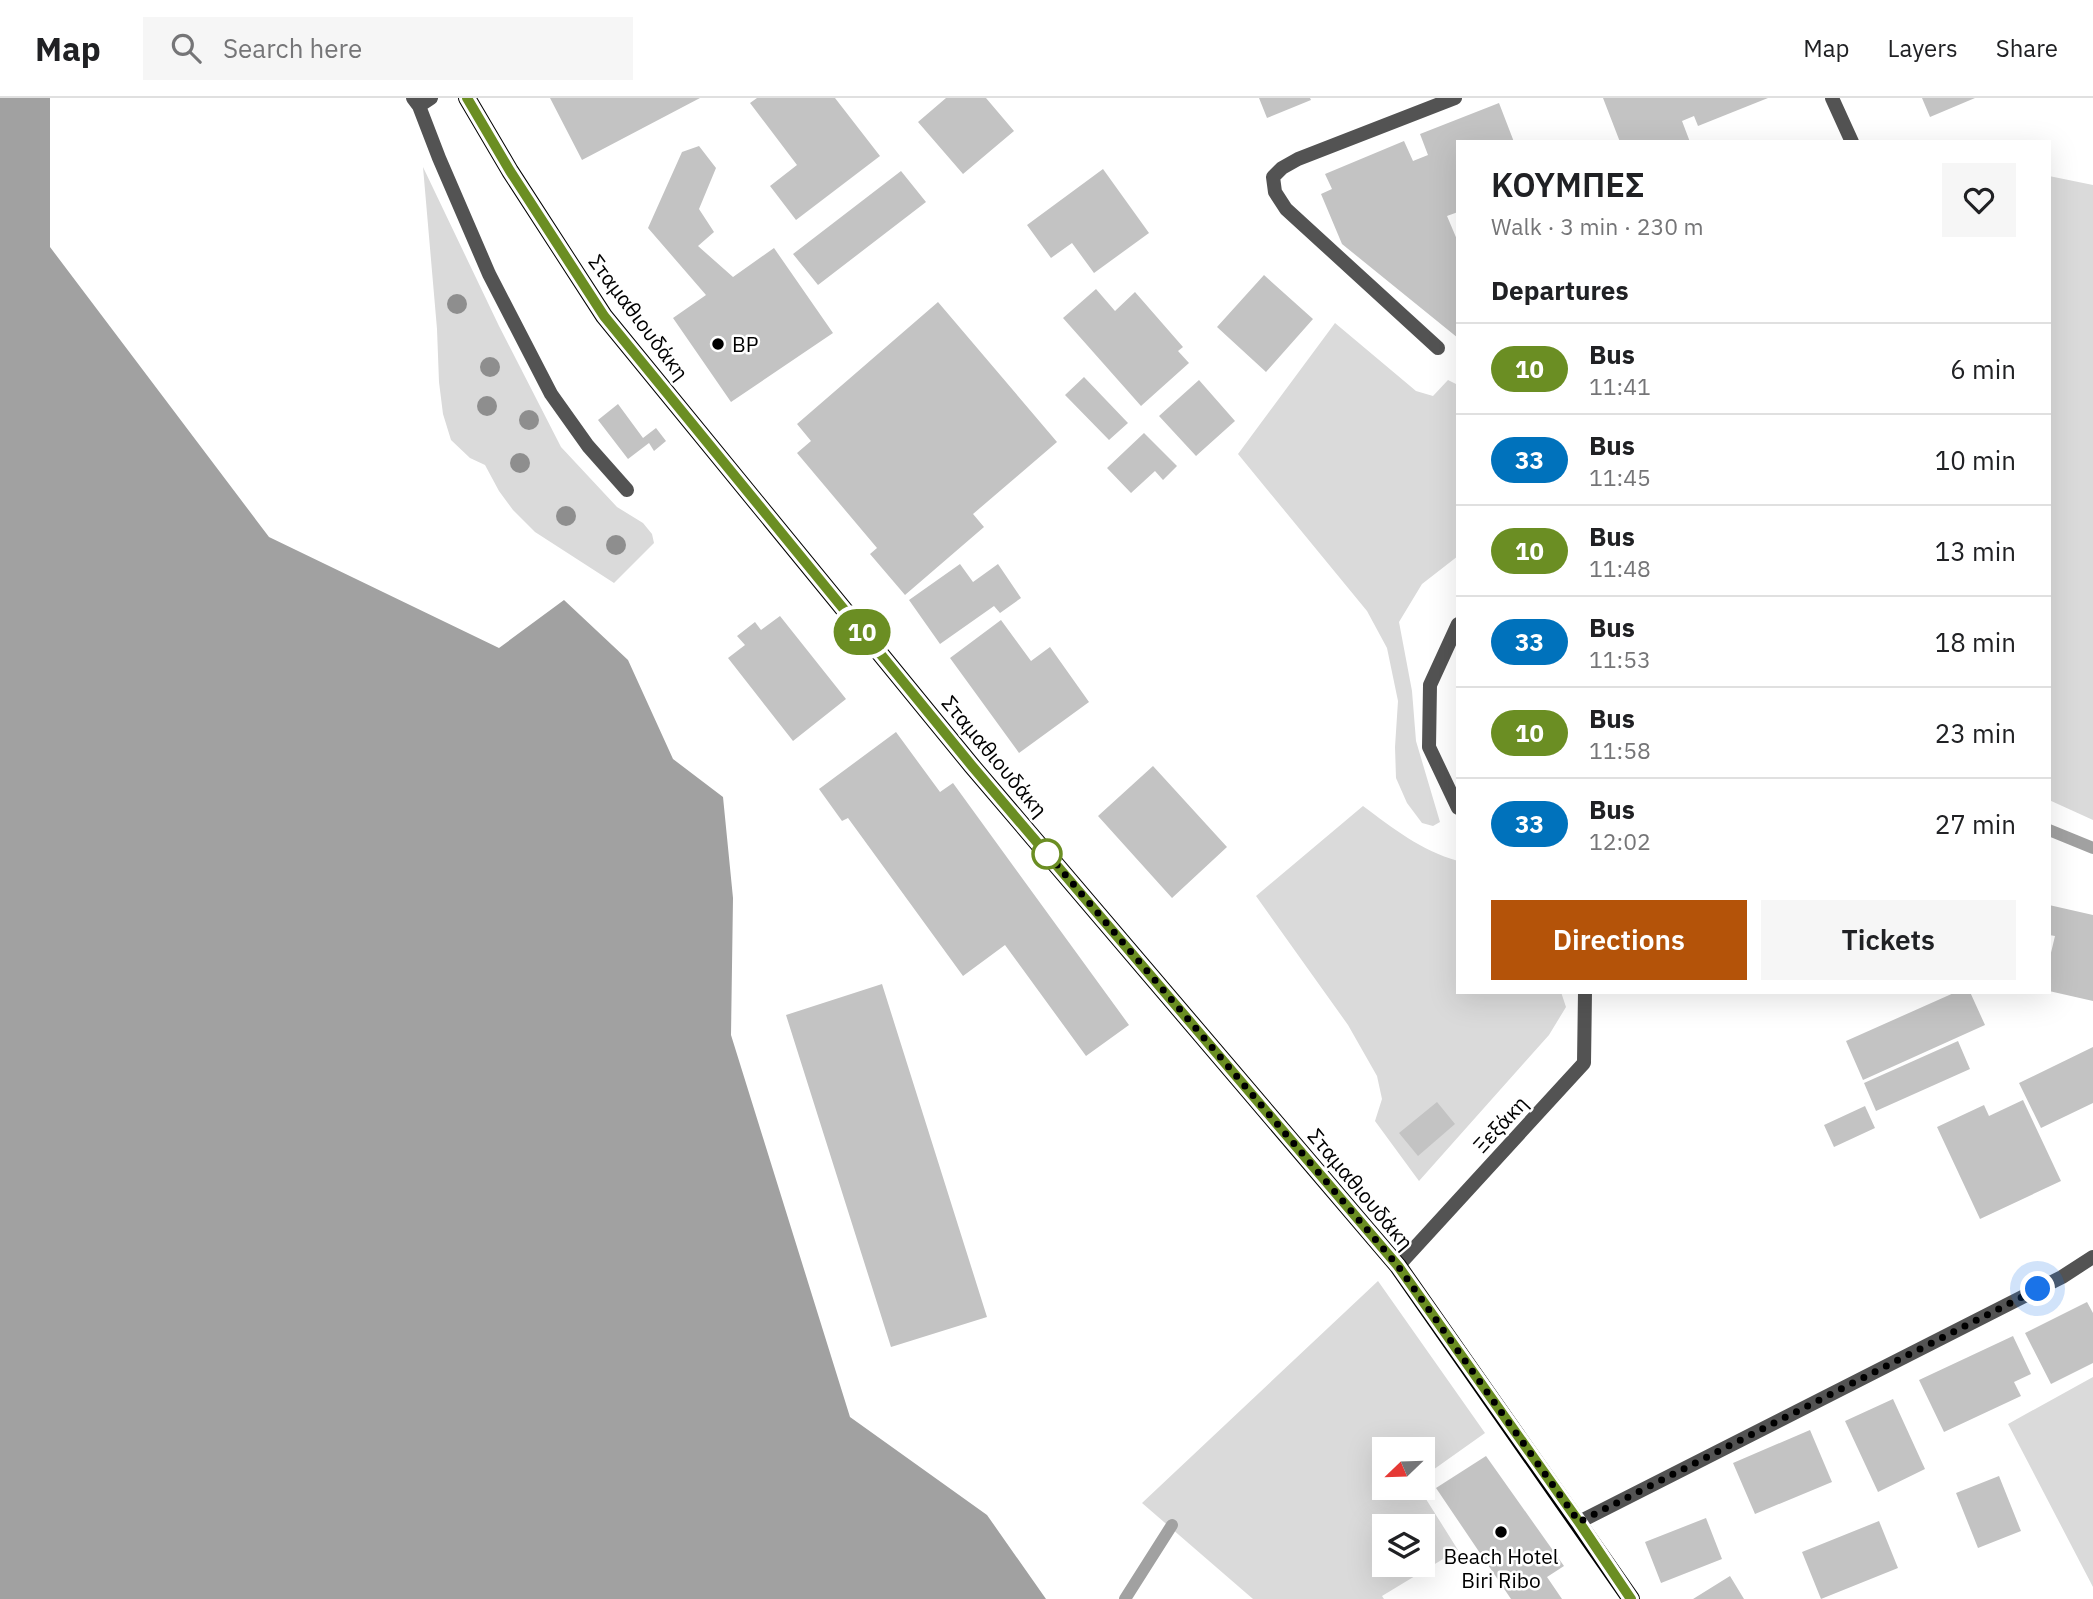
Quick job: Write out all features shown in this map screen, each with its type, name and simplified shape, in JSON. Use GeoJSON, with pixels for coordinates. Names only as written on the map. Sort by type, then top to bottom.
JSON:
{"type":"FeatureCollection","features":[{"type":"Feature","properties":{"kind":"main road","name":"Σταμαθιουδάκη"},"geometry":{"type":"LineString","coordinates":[[467,98],[510,171],[604,316],[972,766],[1398,1266],[1631,1599]]}},
{"type":"Feature","properties":{"kind":"street"},"geometry":{"type":"LineString","coordinates":[[1438,348],[1286,209],[1275,192],[1273,177],[1298,159],[1455,98]]}},
{"type":"Feature","properties":{"kind":"street"},"geometry":{"type":"LineString","coordinates":[[1832,98],[1851,140]]}},
{"type":"Feature","properties":{"kind":"street"},"geometry":{"type":"LineString","coordinates":[[421,101],[439,158],[489,274],[551,394],[588,446],[626,491]]}},
{"type":"Feature","properties":{"kind":"street"},"geometry":{"type":"LineString","coordinates":[[1456,628],[1430,685],[1429,747],[1456,804]]}},
{"type":"Feature","properties":{"kind":"street","name":"Ξεξάκη"},"geometry":{"type":"LineString","coordinates":[[1398,1266],[1584,1063],[1585,994]]}},
{"type":"Feature","properties":{"kind":"street"},"geometry":{"type":"LineString","coordinates":[[1579,1522],[2062,1277],[2093,1257]]}},
{"type":"Feature","properties":{"kind":"shaded area"},"geometry":{"type":"Polygon","coordinates":[[[0,98],[50,98],[50,247],[269,537],[499,648],[564,600],[628,660],[673,759],[723,797],[733,898],[731,1035],[850,1417],[987,1515],[1046,1599],[0,1599],[0,98]]]}},
{"type":"Feature","properties":{"kind":"shaded area"},"geometry":{"type":"Polygon","coordinates":[[[423,167],[499,326],[561,447],[617,507],[643,523],[652,534],[654,543],[614,583],[535,532],[513,510],[485,465],[470,458],[451,440],[443,414],[439,382],[423,167]]]}},
{"type":"Feature","properties":{"kind":"shaded area"},"geometry":{"type":"Polygon","coordinates":[[[2051,176],[2093,185],[2093,820],[2051,801],[2051,176]]]}},
{"type":"Feature","properties":{"kind":"shaded area"},"geometry":{"type":"Polygon","coordinates":[[[1335,323],[1416,391],[1433,396],[1448,380],[1456,384],[1456,558],[1422,584],[1399,622],[1412,691],[1416,741],[1440,822],[1433,826],[1422,823],[1407,803],[1396,778],[1398,701],[1387,648],[1367,611],[1238,454],[1335,323]]]}},
{"type":"Feature","properties":{"kind":"shaded area"},"geometry":{"type":"Polygon","coordinates":[[[1363,806],[1419,845],[1456,860],[1456,994],[1562,994],[1566,1007],[1549,1035],[1419,1181],[1375,1121],[1382,1099],[1377,1076],[1348,1025],[1256,896],[1363,806]]]}},
{"type":"Feature","properties":{"kind":"shaded area"},"geometry":{"type":"Polygon","coordinates":[[[1378,1281],[1485,1433],[1435,1468],[1435,1437],[1372,1437],[1372,1500],[1427,1500],[1458,1550],[1435,1564],[1435,1514],[1372,1514],[1372,1577],[1413,1577],[1382,1596],[1384,1599],[1253,1599],[1142,1503],[1378,1281]]]}},
{"type":"Feature","properties":{"kind":"shaded area"},"geometry":{"type":"Polygon","coordinates":[[[2093,1377],[2093,1587],[2008,1424],[2093,1377]]]}},
{"type":"Feature","properties":{"kind":"building"},"geometry":{"type":"Polygon","coordinates":[[[550,98],[700,98],[582,160],[550,98]]]}},
{"type":"Feature","properties":{"kind":"building"},"geometry":{"type":"Polygon","coordinates":[[[757,98],[835,98],[880,156],[796,220],[770,186],[797,165],[750,103],[757,98]]]}},
{"type":"Feature","properties":{"kind":"building"},"geometry":{"type":"Polygon","coordinates":[[[946,98],[986,98],[1014,131],[963,174],[918,122],[946,98]]]}},
{"type":"Feature","properties":{"kind":"building"},"geometry":{"type":"Polygon","coordinates":[[[1259,98],[1310,98],[1311,100],[1267,118],[1259,98]]]}},
{"type":"Feature","properties":{"kind":"building"},"geometry":{"type":"Polygon","coordinates":[[[1603,98],[1768,98],[1698,126],[1694,116],[1682,121],[1689,140],[1619,140],[1603,98]]]}},
{"type":"Feature","properties":{"kind":"building"},"geometry":{"type":"Polygon","coordinates":[[[1922,98],[1975,98],[1930,117],[1922,98]]]}},
{"type":"Feature","properties":{"kind":"building"},"geometry":{"type":"Polygon","coordinates":[[[1499,103],[1513,140],[1456,140],[1456,213],[1447,216],[1456,237],[1456,336],[1342,244],[1321,194],[1332,189],[1325,174],[1404,141],[1413,161],[1428,155],[1420,134],[1499,103]]]}},
{"type":"Feature","properties":{"kind":"building"},"geometry":{"type":"Polygon","coordinates":[[[699,146],[716,168],[699,209],[714,232],[698,246],[733,277],[774,248],[833,333],[731,402],[673,318],[706,295],[648,228],[682,152],[699,146]]]}},
{"type":"Feature","properties":{"kind":"building"},"geometry":{"type":"Polygon","coordinates":[[[1103,169],[1149,233],[1094,273],[1072,243],[1051,258],[1027,225],[1103,169]]]}},
{"type":"Feature","properties":{"kind":"building"},"geometry":{"type":"Polygon","coordinates":[[[901,171],[926,202],[818,285],[793,254],[901,171]]]}},
{"type":"Feature","properties":{"kind":"building"},"geometry":{"type":"Polygon","coordinates":[[[1264,275],[1313,319],[1266,372],[1217,327],[1264,275]]]}},
{"type":"Feature","properties":{"kind":"building"},"geometry":{"type":"Polygon","coordinates":[[[1096,289],[1115,311],[1135,292],[1183,347],[1178,351],[1189,363],[1141,406],[1063,318],[1096,289]]]}},
{"type":"Feature","properties":{"kind":"building"},"geometry":{"type":"Polygon","coordinates":[[[938,302],[1057,442],[973,514],[984,527],[905,595],[870,554],[877,548],[797,453],[811,441],[797,424],[938,302]]]}},
{"type":"Feature","properties":{"kind":"building"},"geometry":{"type":"Polygon","coordinates":[[[1084,377],[1128,423],[1109,440],[1065,395],[1084,377]]]}},
{"type":"Feature","properties":{"kind":"building"},"geometry":{"type":"Polygon","coordinates":[[[1199,380],[1235,421],[1196,456],[1159,416],[1199,380]]]}},
{"type":"Feature","properties":{"kind":"building"},"geometry":{"type":"Polygon","coordinates":[[[618,404],[643,438],[656,428],[666,441],[654,451],[649,443],[628,459],[598,420],[618,404]]]}},
{"type":"Feature","properties":{"kind":"building"},"geometry":{"type":"Polygon","coordinates":[[[1144,433],[1177,466],[1163,480],[1155,471],[1131,493],[1107,468],[1144,433]]]}},
{"type":"Feature","properties":{"kind":"building"},"geometry":{"type":"Polygon","coordinates":[[[960,564],[973,582],[998,564],[1021,598],[1000,613],[994,606],[940,644],[909,600],[960,564]]]}},
{"type":"Feature","properties":{"kind":"building"},"geometry":{"type":"Polygon","coordinates":[[[780,616],[846,699],[793,741],[728,658],[745,645],[737,636],[755,622],[761,630],[780,616]]]}},
{"type":"Feature","properties":{"kind":"building"},"geometry":{"type":"Polygon","coordinates":[[[1001,620],[1031,661],[1050,647],[1089,702],[1019,753],[950,658],[1001,620]]]}},
{"type":"Feature","properties":{"kind":"building"},"geometry":{"type":"Polygon","coordinates":[[[896,732],[940,792],[953,783],[1129,1025],[1086,1056],[1005,945],[963,976],[848,818],[842,821],[819,789],[896,732]]]}},
{"type":"Feature","properties":{"kind":"building"},"geometry":{"type":"Polygon","coordinates":[[[1153,766],[1227,847],[1172,898],[1098,816],[1153,766]]]}},
{"type":"Feature","properties":{"kind":"building"},"geometry":{"type":"Polygon","coordinates":[[[2051,905],[2093,915],[2093,1001],[2051,991],[2051,953],[2055,936],[2051,935],[2051,905]]]}},
{"type":"Feature","properties":{"kind":"building"},"geometry":{"type":"Polygon","coordinates":[[[882,984],[987,1317],[891,1347],[786,1015],[882,984]]]}},
{"type":"Feature","properties":{"kind":"building"},"geometry":{"type":"Polygon","coordinates":[[[1952,994],[1971,994],[1985,1025],[1863,1080],[1846,1041],[1952,994]]]}},
{"type":"Feature","properties":{"kind":"building"},"geometry":{"type":"Polygon","coordinates":[[[1958,1041],[1970,1069],[1876,1111],[1864,1083],[1958,1041]]]}},
{"type":"Feature","properties":{"kind":"building"},"geometry":{"type":"Polygon","coordinates":[[[2093,1047],[2093,1103],[2041,1128],[2019,1083],[2093,1047]]]}},
{"type":"Feature","properties":{"kind":"building"},"geometry":{"type":"Polygon","coordinates":[[[2023,1100],[2061,1181],[1980,1219],[1937,1127],[1984,1105],[1989,1116],[2023,1100]]]}},
{"type":"Feature","properties":{"kind":"building"},"geometry":{"type":"Polygon","coordinates":[[[1437,1102],[1455,1124],[1418,1156],[1399,1133],[1437,1102]]]}},
{"type":"Feature","properties":{"kind":"building"},"geometry":{"type":"Polygon","coordinates":[[[1865,1106],[1875,1128],[1834,1147],[1824,1125],[1865,1106]]]}},
{"type":"Feature","properties":{"kind":"building"},"geometry":{"type":"Polygon","coordinates":[[[2087,1302],[2093,1313],[2093,1363],[2051,1384],[2025,1333],[2087,1302]]]}},
{"type":"Feature","properties":{"kind":"building"},"geometry":{"type":"Polygon","coordinates":[[[2013,1336],[2031,1374],[2014,1382],[2021,1396],[1944,1432],[1919,1380],[2013,1336]]]}},
{"type":"Feature","properties":{"kind":"building"},"geometry":{"type":"Polygon","coordinates":[[[1893,1399],[1925,1469],[1878,1492],[1845,1421],[1893,1399]]]}},
{"type":"Feature","properties":{"kind":"building"},"geometry":{"type":"Polygon","coordinates":[[[1810,1430],[1832,1482],[1755,1514],[1733,1463],[1810,1430]]]}},
{"type":"Feature","properties":{"kind":"building"},"geometry":{"type":"Polygon","coordinates":[[[1486,1456],[1564,1566],[1547,1577],[1562,1599],[1511,1599],[1436,1488],[1486,1456]]]}},
{"type":"Feature","properties":{"kind":"building"},"geometry":{"type":"Polygon","coordinates":[[[1999,1476],[2021,1531],[1978,1548],[1956,1493],[1999,1476]]]}},
{"type":"Feature","properties":{"kind":"building"},"geometry":{"type":"Polygon","coordinates":[[[1706,1518],[1722,1559],[1661,1583],[1645,1542],[1706,1518]]]}},
{"type":"Feature","properties":{"kind":"building"},"geometry":{"type":"Polygon","coordinates":[[[1879,1521],[1898,1568],[1821,1599],[1802,1552],[1879,1521]]]}},
{"type":"Feature","properties":{"kind":"building"},"geometry":{"type":"Polygon","coordinates":[[[1730,1576],[1744,1599],[1693,1599],[1730,1576]]]}},
{"type":"Feature","properties":{"kind":"waterway"},"geometry":{"type":"LineString","coordinates":[[2051,831],[2093,848]]}},
{"type":"Feature","properties":{"kind":"waterway"},"geometry":{"type":"LineString","coordinates":[[1125,1599],[1172,1525]]}},
{"type":"Feature","properties":{"kind":"bus line","name":"10"},"geometry":{"type":"LineString","coordinates":[[467,98],[510,171],[604,316],[972,766],[1398,1266],[1631,1599]]}},
{"type":"Feature","properties":{"kind":"place","name":"BP"},"geometry":{"type":"Point","coordinates":[718,344]}},
{"type":"Feature","properties":{"kind":"place","name":"Beach Hotel Biri Ribo"},"geometry":{"type":"Point","coordinates":[1501,1532]}},
{"type":"Feature","properties":{"kind":"route"},"geometry":{"type":"LineString","coordinates":[[1047,854],[1040,845],[1398,1266],[1579,1522],[2038,1289]]}}]}
